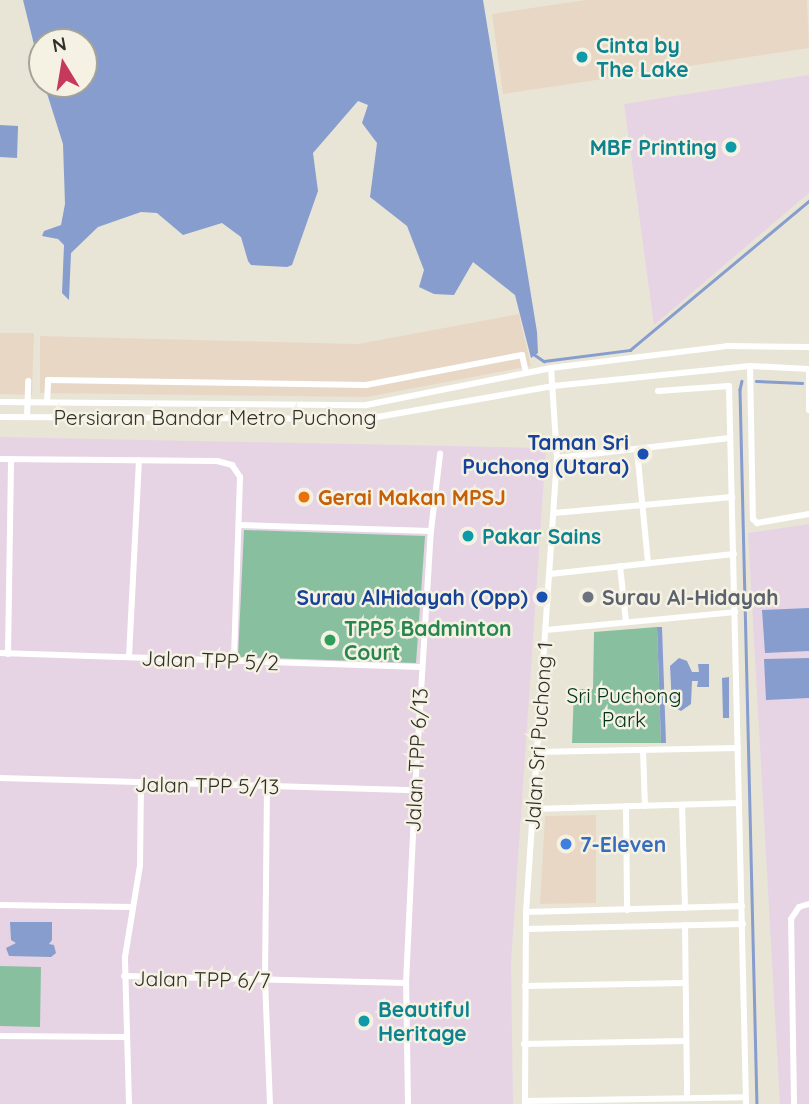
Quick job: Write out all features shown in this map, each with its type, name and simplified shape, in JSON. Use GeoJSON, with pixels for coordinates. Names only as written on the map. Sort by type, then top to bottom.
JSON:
{"type":"FeatureCollection","features":[{"type":"Feature","properties":{"kind":"street","name":"Persiaran Bandar Metro Puchong"},"geometry":{"type":"LineString","coordinates":[[0,402],[366,405],[526,372],[727,346],[809,347]]}},
{"type":"Feature","properties":{"kind":"street"},"geometry":{"type":"LineString","coordinates":[[47,402],[48,380],[366,386],[522,355],[526,372]]}},
{"type":"Feature","properties":{"kind":"street","name":"Persiaran Bandar Metro Puchong"},"geometry":{"type":"LineString","coordinates":[[0,417],[366,419],[553,386],[751,366],[809,369]]}},
{"type":"Feature","properties":{"kind":"street"},"geometry":{"type":"LineString","coordinates":[[751,366],[753,519],[757,523],[809,514]]}},
{"type":"Feature","properties":{"kind":"street","name":"Jalan Sri Puchong 1"},"geometry":{"type":"LineString","coordinates":[[525,1102],[526,912],[557,458],[551,369]]}},
{"type":"Feature","properties":{"kind":"street"},"geometry":{"type":"LineString","coordinates":[[809,369],[809,410]]}},
{"type":"Feature","properties":{"kind":"street"},"geometry":{"type":"LineString","coordinates":[[27,381],[27,417]]}},
{"type":"Feature","properties":{"kind":"street"},"geometry":{"type":"LineString","coordinates":[[525,1102],[687,1098],[746,1100],[728,384],[659,391]]}},
{"type":"Feature","properties":{"kind":"street"},"geometry":{"type":"LineString","coordinates":[[557,458],[730,438]]}},
{"type":"Feature","properties":{"kind":"street"},"geometry":{"type":"LineString","coordinates":[[637,450],[648,563]]}},
{"type":"Feature","properties":{"kind":"street","name":"Jalan TPP 6/13"},"geometry":{"type":"LineString","coordinates":[[408,1104],[406,983],[421,667],[431,531],[440,454]]}},
{"type":"Feature","properties":{"kind":"street"},"geometry":{"type":"LineString","coordinates":[[0,458],[225,462],[237,470],[240,488],[234,661]]}},
{"type":"Feature","properties":{"kind":"street"},"geometry":{"type":"LineString","coordinates":[[4,653],[11,459]]}},
{"type":"Feature","properties":{"kind":"street"},"geometry":{"type":"LineString","coordinates":[[129,657],[139,460]]}},
{"type":"Feature","properties":{"kind":"street"},"geometry":{"type":"LineString","coordinates":[[554,513],[732,497]]}},
{"type":"Feature","properties":{"kind":"street"},"geometry":{"type":"LineString","coordinates":[[239,525],[431,531]]}},
{"type":"Feature","properties":{"kind":"street"},"geometry":{"type":"LineString","coordinates":[[550,573],[734,554]]}},
{"type":"Feature","properties":{"kind":"street"},"geometry":{"type":"LineString","coordinates":[[620,566],[626,622]]}},
{"type":"Feature","properties":{"kind":"street"},"geometry":{"type":"LineString","coordinates":[[546,630],[735,612]]}},
{"type":"Feature","properties":{"kind":"street","name":"Jalan TPP 5/2"},"geometry":{"type":"LineString","coordinates":[[4,653],[421,667]]}},
{"type":"Feature","properties":{"kind":"street"},"geometry":{"type":"LineString","coordinates":[[536,752],[738,748]]}},
{"type":"Feature","properties":{"kind":"street"},"geometry":{"type":"LineString","coordinates":[[643,750],[645,806]]}},
{"type":"Feature","properties":{"kind":"street","name":"Jalan TPP 5/13"},"geometry":{"type":"LineString","coordinates":[[0,778],[415,790]]}},
{"type":"Feature","properties":{"kind":"street"},"geometry":{"type":"LineString","coordinates":[[124,976],[141,844],[141,784]]}},
{"type":"Feature","properties":{"kind":"street"},"geometry":{"type":"LineString","coordinates":[[267,786],[265,980],[270,1104]]}},
{"type":"Feature","properties":{"kind":"street"},"geometry":{"type":"LineString","coordinates":[[533,809],[739,803]]}},
{"type":"Feature","properties":{"kind":"street"},"geometry":{"type":"LineString","coordinates":[[682,804],[685,908]]}},
{"type":"Feature","properties":{"kind":"street"},"geometry":{"type":"LineString","coordinates":[[626,806],[626,910]]}},
{"type":"Feature","properties":{"kind":"street"},"geometry":{"type":"LineString","coordinates":[[794,1104],[790,928],[794,912],[809,904]]}},
{"type":"Feature","properties":{"kind":"street"},"geometry":{"type":"LineString","coordinates":[[0,905],[133,907]]}},
{"type":"Feature","properties":{"kind":"street"},"geometry":{"type":"LineString","coordinates":[[526,912],[742,906]]}},
{"type":"Feature","properties":{"kind":"street"},"geometry":{"type":"LineString","coordinates":[[526,929],[743,924]]}},
{"type":"Feature","properties":{"kind":"street"},"geometry":{"type":"LineString","coordinates":[[685,925],[687,1098]]}},
{"type":"Feature","properties":{"kind":"street","name":"Jalan TPP 6/7"},"geometry":{"type":"LineString","coordinates":[[129,1104],[124,976],[406,983]]}},
{"type":"Feature","properties":{"kind":"street"},"geometry":{"type":"LineString","coordinates":[[525,986],[685,983]]}},
{"type":"Feature","properties":{"kind":"street"},"geometry":{"type":"LineString","coordinates":[[0,1036],[126,1037]]}},
{"type":"Feature","properties":{"kind":"street"},"geometry":{"type":"LineString","coordinates":[[524,1044],[686,1041]]}},
{"type":"Feature","properties":{"kind":"shaded area"},"geometry":{"type":"Polygon","coordinates":[[[586,0],[807,0],[809,48],[503,94],[492,14],[586,0]]]}},
{"type":"Feature","properties":{"kind":"shaded area"},"geometry":{"type":"Polygon","coordinates":[[[809,75],[809,193],[654,325],[624,104],[809,75]]]}},
{"type":"Feature","properties":{"kind":"shaded area"},"geometry":{"type":"Polygon","coordinates":[[[519,314],[531,366],[367,397],[40,393],[40,336],[358,344],[519,314]]]}},
{"type":"Feature","properties":{"kind":"shaded area"},"geometry":{"type":"Polygon","coordinates":[[[0,333],[34,333],[32,395],[0,394],[0,333]]]}},
{"type":"Feature","properties":{"kind":"shaded area"},"geometry":{"type":"Polygon","coordinates":[[[0,437],[546,448],[511,962],[513,1104],[0,1104],[0,437]]]}},
{"type":"Feature","properties":{"kind":"shaded area"},"geometry":{"type":"Polygon","coordinates":[[[809,524],[809,1104],[780,1104],[748,533],[809,524]]]}},
{"type":"Feature","properties":{"kind":"shaded area"},"geometry":{"type":"Polygon","coordinates":[[[596,815],[596,903],[540,904],[545,816],[596,815]]]}},
{"type":"Feature","properties":{"kind":"green space"},"geometry":{"type":"Polygon","coordinates":[[[244,530],[425,536],[416,663],[238,657],[244,530]]]}},
{"type":"Feature","properties":{"kind":"green space","name":"Sri Puchong Park"},"geometry":{"type":"Polygon","coordinates":[[[657,627],[661,743],[572,743],[574,689],[593,689],[594,632],[657,627]]]}},
{"type":"Feature","properties":{"kind":"green space"},"geometry":{"type":"Polygon","coordinates":[[[0,966],[41,967],[40,1027],[0,1026],[0,966]]]}},
{"type":"Feature","properties":{"kind":"water"},"geometry":{"type":"Polygon","coordinates":[[[23,0],[483,0],[537,332],[538,353],[531,358],[515,295],[473,262],[454,295],[434,294],[419,287],[424,270],[407,226],[370,197],[377,143],[362,123],[368,105],[358,101],[313,153],[318,191],[292,265],[251,265],[241,237],[222,223],[183,235],[157,213],[141,212],[98,227],[71,253],[69,300],[62,293],[64,245],[58,239],[42,236],[44,231],[61,225],[65,204],[63,144],[48,98],[98,98],[98,28],[30,28],[23,0]]]}},
{"type":"Feature","properties":{"kind":"water"},"geometry":{"type":"Polygon","coordinates":[[[0,125],[18,126],[17,158],[0,157],[0,125]]]}},
{"type":"Feature","properties":{"kind":"water"},"geometry":{"type":"Polygon","coordinates":[[[809,608],[809,651],[765,653],[762,610],[809,608]]]}},
{"type":"Feature","properties":{"kind":"water"},"geometry":{"type":"Polygon","coordinates":[[[657,627],[662,627],[666,743],[661,743],[657,627]]]}},
{"type":"Feature","properties":{"kind":"water"},"geometry":{"type":"Polygon","coordinates":[[[679,658],[687,661],[692,672],[699,672],[698,664],[709,664],[709,687],[697,687],[698,681],[692,681],[691,704],[681,711],[672,706],[670,666],[679,658]]]}},
{"type":"Feature","properties":{"kind":"water"},"geometry":{"type":"Polygon","coordinates":[[[809,658],[809,698],[766,700],[764,659],[809,658]]]}},
{"type":"Feature","properties":{"kind":"water"},"geometry":{"type":"Polygon","coordinates":[[[729,677],[729,718],[723,718],[722,678],[729,677]]]}},
{"type":"Feature","properties":{"kind":"water"},"geometry":{"type":"Polygon","coordinates":[[[10,922],[52,922],[52,940],[49,944],[54,945],[56,953],[51,957],[9,956],[6,948],[16,943],[11,940],[10,922]]]}},
{"type":"Feature","properties":{"kind":"waterway"},"geometry":{"type":"LineString","coordinates":[[535,355],[544,361],[630,350],[809,201]]}},
{"type":"Feature","properties":{"kind":"waterway"},"geometry":{"type":"LineString","coordinates":[[742,381],[740,390],[757,1104]]}},
{"type":"Feature","properties":{"kind":"waterway"},"geometry":{"type":"LineString","coordinates":[[756,381],[802,383]]}},
{"type":"Feature","properties":{"kind":"place","name":"Cinta by The Lake"},"geometry":{"type":"Point","coordinates":[582,57]}},
{"type":"Feature","properties":{"kind":"place","name":"MBF Printing"},"geometry":{"type":"Point","coordinates":[731,147]}},
{"type":"Feature","properties":{"kind":"place","name":"Taman Sri Puchong (Utara)"},"geometry":{"type":"Point","coordinates":[643,454]}},
{"type":"Feature","properties":{"kind":"place","name":"Gerai Makan MPSJ"},"geometry":{"type":"Point","coordinates":[304,497]}},
{"type":"Feature","properties":{"kind":"place","name":"Pakar Sains"},"geometry":{"type":"Point","coordinates":[468,536]}},
{"type":"Feature","properties":{"kind":"place","name":"Surau AlHidayah (Opp)"},"geometry":{"type":"Point","coordinates":[542,597]}},
{"type":"Feature","properties":{"kind":"place","name":"Surau Al-Hidayah"},"geometry":{"type":"Point","coordinates":[588,597]}},
{"type":"Feature","properties":{"kind":"place","name":"TPP5 Badminton Court"},"geometry":{"type":"Point","coordinates":[330,640]}},
{"type":"Feature","properties":{"kind":"place","name":"7-Eleven"},"geometry":{"type":"Point","coordinates":[566,844]}},
{"type":"Feature","properties":{"kind":"place","name":"Beautiful Heritage"},"geometry":{"type":"Point","coordinates":[364,1021]}}]}
